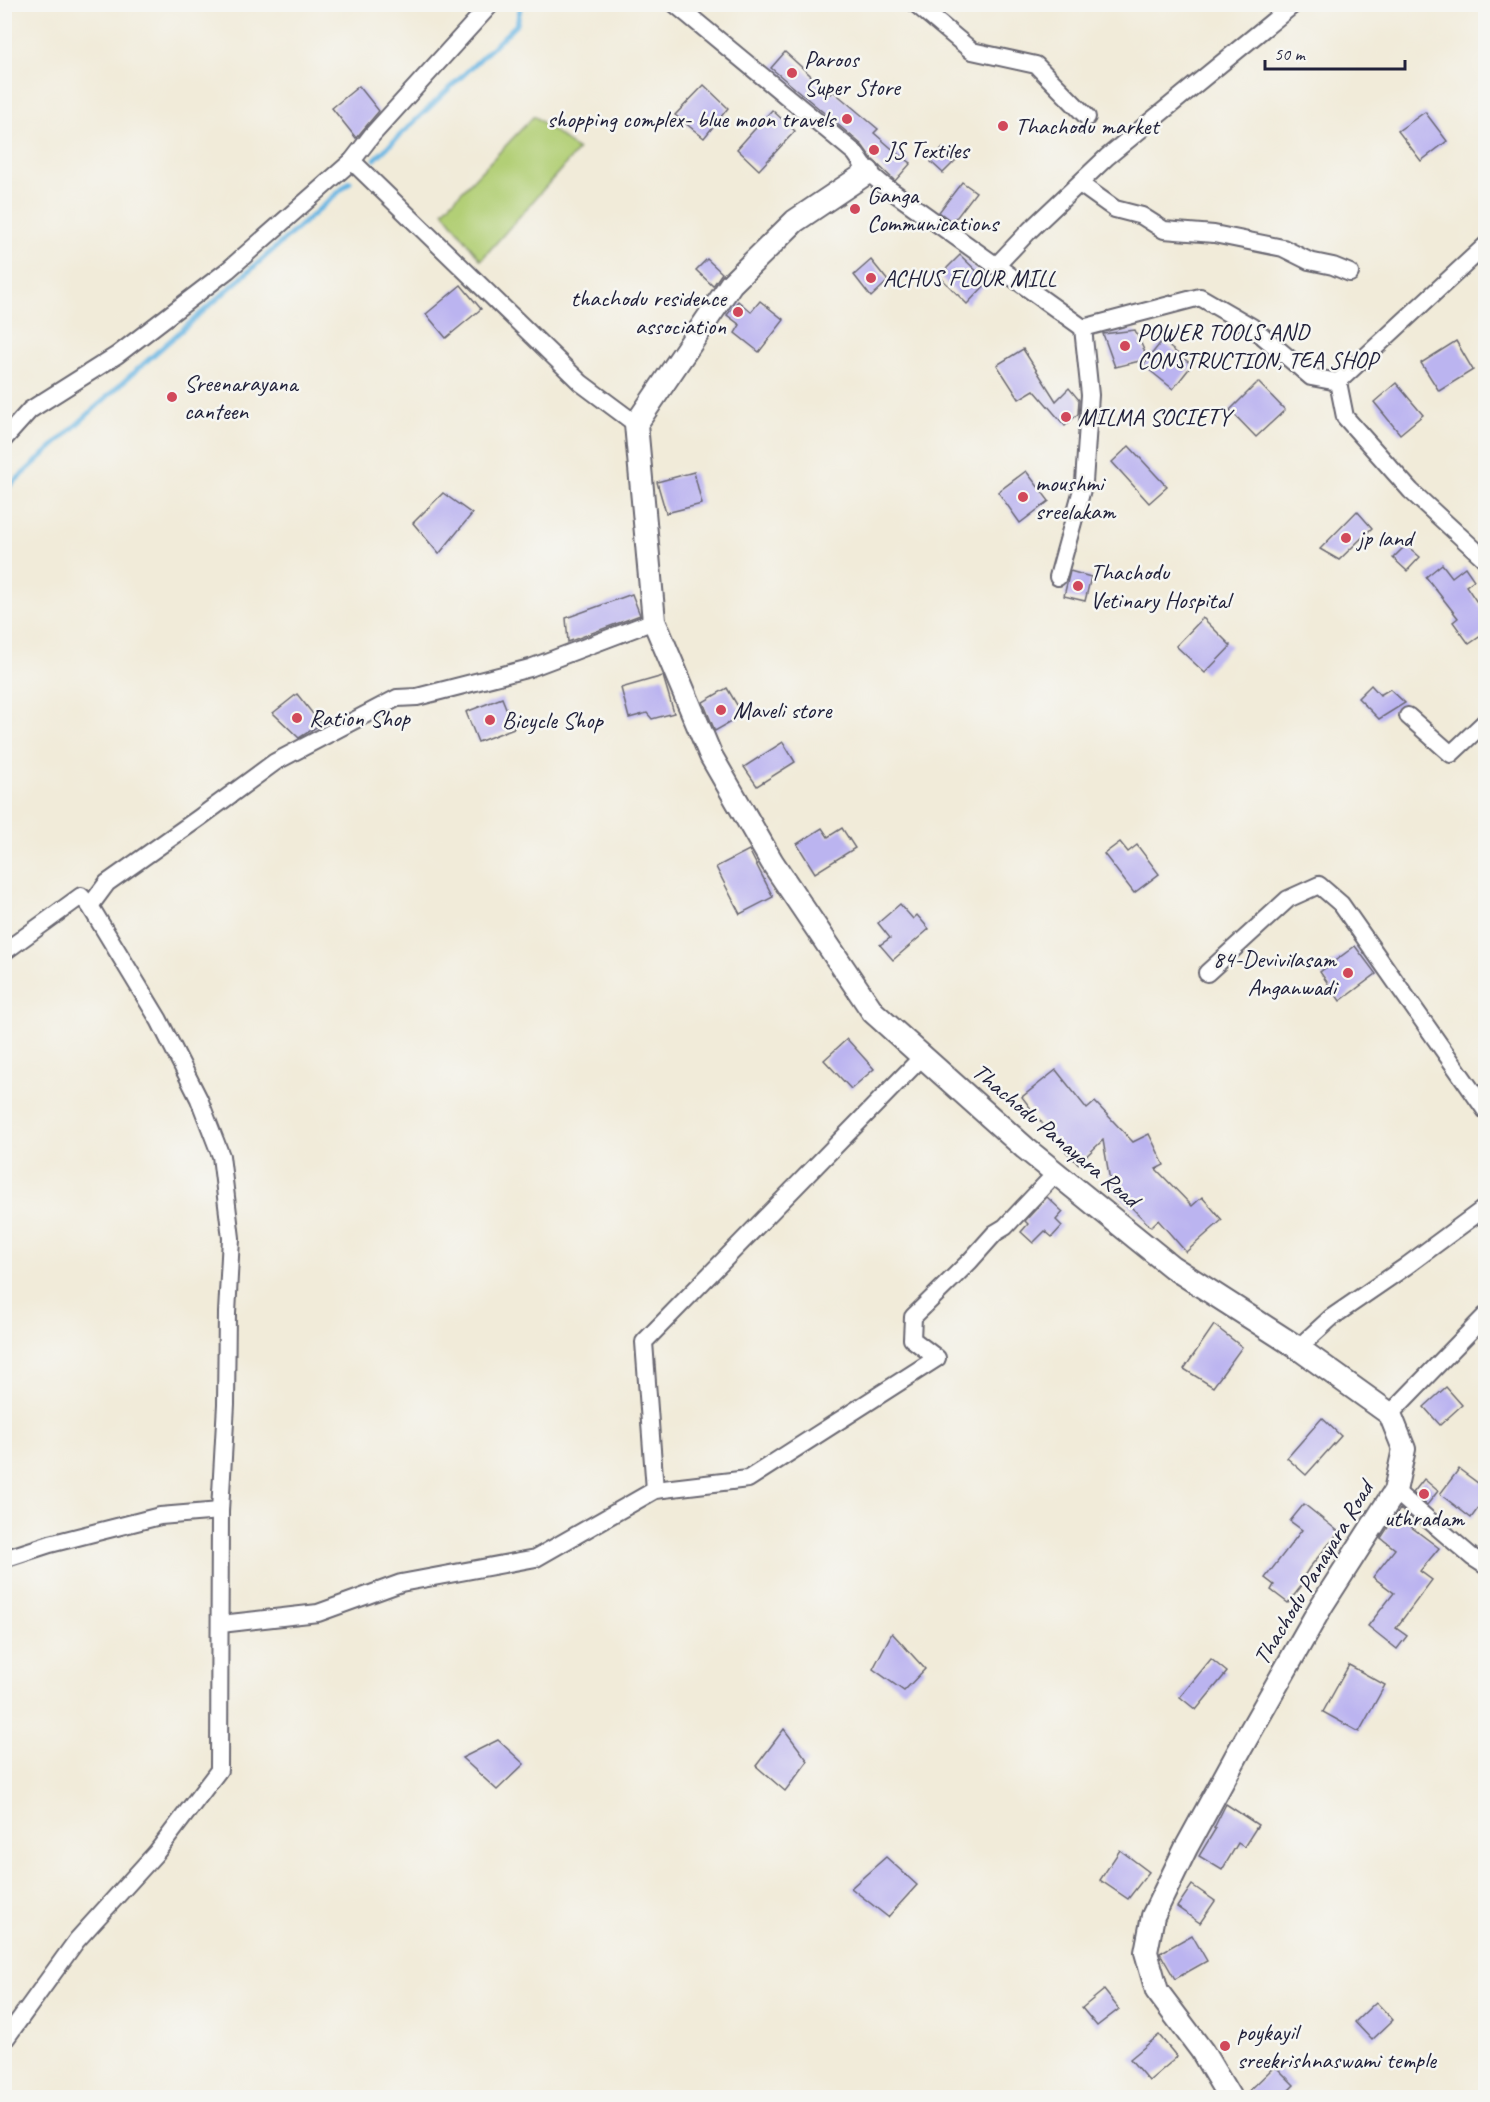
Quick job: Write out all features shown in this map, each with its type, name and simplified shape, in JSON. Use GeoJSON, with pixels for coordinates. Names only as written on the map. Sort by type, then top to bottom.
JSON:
{"type":"FeatureCollection","features":[{"type":"Feature","properties":{"kind":"main road"},"geometry":{"type":"LineString","coordinates":[[636,424],[731,284],[795,220],[868,172]]}},
{"type":"Feature","properties":{"kind":"main road","name":"Thachodu Panayara Road"},"geometry":{"type":"LineString","coordinates":[[636,424],[654,621],[711,756],[772,862],[873,1012],[1025,1148],[1172,1267],[1298,1348],[1390,1414],[1404,1449],[1395,1491],[1322,1605],[1191,1839],[1153,1916],[1146,1952],[1156,1992],[1202,2051],[1230,2097]]}},
{"type":"Feature","properties":{"kind":"street"},"geometry":{"type":"LineString","coordinates":[[4,439],[30,410],[117,355],[228,270],[352,161],[380,126],[491,4]]}},
{"type":"Feature","properties":{"kind":"street"},"geometry":{"type":"LineString","coordinates":[[675,4],[855,153],[868,172],[1083,328],[1090,395],[1084,482],[1058,577]]}},
{"type":"Feature","properties":{"kind":"street"},"geometry":{"type":"LineString","coordinates":[[916,4],[972,51],[1036,65],[1087,117]]}},
{"type":"Feature","properties":{"kind":"street"},"geometry":{"type":"LineString","coordinates":[[996,266],[1107,157],[1294,4]]}},
{"type":"Feature","properties":{"kind":"street"},"geometry":{"type":"LineString","coordinates":[[352,161],[581,383],[636,424]]}},
{"type":"Feature","properties":{"kind":"street"},"geometry":{"type":"LineString","coordinates":[[1080,184],[1115,209],[1142,216],[1164,230],[1214,234],[1282,248],[1309,261],[1333,266],[1350,273]]}},
{"type":"Feature","properties":{"kind":"street"},"geometry":{"type":"LineString","coordinates":[[1338,382],[1485,245]]}},
{"type":"Feature","properties":{"kind":"street"},"geometry":{"type":"LineString","coordinates":[[1083,328],[1200,297],[1252,327],[1311,377],[1338,382]]}},
{"type":"Feature","properties":{"kind":"street"},"geometry":{"type":"LineString","coordinates":[[1338,382],[1345,417],[1411,491],[1485,560]]}},
{"type":"Feature","properties":{"kind":"street"},"geometry":{"type":"LineString","coordinates":[[90,906],[106,883],[275,762],[397,698],[417,697],[530,668],[654,621]]}},
{"type":"Feature","properties":{"kind":"street"},"geometry":{"type":"LineString","coordinates":[[1408,716],[1451,754],[1485,721]]}},
{"type":"Feature","properties":{"kind":"street"},"geometry":{"type":"LineString","coordinates":[[1208,973],[1288,899],[1319,885],[1341,904],[1485,1111]]}},
{"type":"Feature","properties":{"kind":"street"},"geometry":{"type":"LineString","coordinates":[[4,952],[81,897],[90,906],[159,1020],[199,1099],[220,1156],[231,1238],[220,1511],[219,1770],[156,1853],[77,1940],[4,2041]]}},
{"type":"Feature","properties":{"kind":"street"},"geometry":{"type":"LineString","coordinates":[[655,1490],[644,1342],[923,1056]]}},
{"type":"Feature","properties":{"kind":"street"},"geometry":{"type":"LineString","coordinates":[[220,1624],[318,1613],[401,1583],[536,1558],[655,1490],[748,1479],[937,1358],[912,1339],[913,1317],[970,1262],[995,1233],[1005,1227],[1056,1173]]}},
{"type":"Feature","properties":{"kind":"street"},"geometry":{"type":"LineString","coordinates":[[1298,1348],[1332,1317],[1405,1267],[1485,1207]]}},
{"type":"Feature","properties":{"kind":"street"},"geometry":{"type":"LineString","coordinates":[[1390,1414],[1485,1315]]}},
{"type":"Feature","properties":{"kind":"street"},"geometry":{"type":"LineString","coordinates":[[1395,1491],[1485,1566]]}},
{"type":"Feature","properties":{"kind":"street"},"geometry":{"type":"LineString","coordinates":[[4,1559],[50,1544],[160,1516],[220,1511]]}},
{"type":"Feature","properties":{"kind":"green space"},"geometry":{"type":"Polygon","coordinates":[[[534,116],[578,150],[481,260],[443,211],[534,116]]]}},
{"type":"Feature","properties":{"kind":"building"},"geometry":{"type":"Polygon","coordinates":[[[785,52],[831,94],[833,91],[878,129],[874,133],[911,163],[895,181],[872,159],[862,145],[771,68],[785,52]]]}},
{"type":"Feature","properties":{"kind":"building"},"geometry":{"type":"Polygon","coordinates":[[[704,85],[728,108],[704,138],[675,115],[704,85]]]}},
{"type":"Feature","properties":{"kind":"building"},"geometry":{"type":"Polygon","coordinates":[[[359,86],[379,111],[356,138],[332,108],[359,86]]]}},
{"type":"Feature","properties":{"kind":"building"},"geometry":{"type":"Polygon","coordinates":[[[772,110],[795,131],[759,170],[737,149],[772,110]]]}},
{"type":"Feature","properties":{"kind":"building"},"geometry":{"type":"Polygon","coordinates":[[[1425,112],[1447,141],[1421,161],[1398,131],[1425,112]]]}},
{"type":"Feature","properties":{"kind":"building"},"geometry":{"type":"Polygon","coordinates":[[[943,148],[956,160],[943,173],[931,162],[943,148]]]}},
{"type":"Feature","properties":{"kind":"building"},"geometry":{"type":"Polygon","coordinates":[[[962,182],[976,192],[957,217],[950,220],[939,212],[962,182]]]}},
{"type":"Feature","properties":{"kind":"building"},"geometry":{"type":"Polygon","coordinates":[[[960,255],[988,282],[967,304],[939,276],[960,255]]]}},
{"type":"Feature","properties":{"kind":"building"},"geometry":{"type":"Polygon","coordinates":[[[707,259],[722,273],[713,286],[696,270],[707,259]]]}},
{"type":"Feature","properties":{"kind":"building","name":"ACHUS FLOUR MILL"},"geometry":{"type":"Polygon","coordinates":[[[871,260],[888,281],[871,297],[854,275],[871,260]]]}},
{"type":"Feature","properties":{"kind":"building"},"geometry":{"type":"Polygon","coordinates":[[[461,285],[481,309],[446,338],[426,314],[461,285]]]}},
{"type":"Feature","properties":{"kind":"building"},"geometry":{"type":"Polygon","coordinates":[[[738,301],[751,312],[760,301],[784,320],[759,352],[735,333],[740,325],[727,315],[738,301]]]}},
{"type":"Feature","properties":{"kind":"building","name":"POWER TOOLS AND CONSTRUCTION, TEA SHOP"},"geometry":{"type":"Polygon","coordinates":[[[1135,330],[1148,359],[1115,367],[1103,334],[1135,330]]]}},
{"type":"Feature","properties":{"kind":"building"},"geometry":{"type":"Polygon","coordinates":[[[1162,341],[1192,365],[1173,389],[1143,365],[1162,341]]]}},
{"type":"Feature","properties":{"kind":"building"},"geometry":{"type":"Polygon","coordinates":[[[1456,341],[1473,370],[1439,391],[1421,363],[1456,341]]]}},
{"type":"Feature","properties":{"kind":"building"},"geometry":{"type":"Polygon","coordinates":[[[1023,349],[1056,401],[1069,388],[1079,400],[1078,414],[1065,426],[1034,390],[1019,399],[997,365],[1023,349]]]}},
{"type":"Feature","properties":{"kind":"building"},"geometry":{"type":"Polygon","coordinates":[[[1258,382],[1285,410],[1256,437],[1230,410],[1258,382]]]}},
{"type":"Feature","properties":{"kind":"building"},"geometry":{"type":"Polygon","coordinates":[[[1396,383],[1423,415],[1400,434],[1374,402],[1396,383]]]}},
{"type":"Feature","properties":{"kind":"building"},"geometry":{"type":"Polygon","coordinates":[[[1129,446],[1167,487],[1149,503],[1112,462],[1129,446]]]}},
{"type":"Feature","properties":{"kind":"building","name":"moushmi sreelakam"},"geometry":{"type":"Polygon","coordinates":[[[1026,471],[1049,501],[1020,523],[998,492],[1026,471]]]}},
{"type":"Feature","properties":{"kind":"building"},"geometry":{"type":"Polygon","coordinates":[[[694,472],[702,504],[666,513],[657,482],[694,472]]]}},
{"type":"Feature","properties":{"kind":"building"},"geometry":{"type":"Polygon","coordinates":[[[443,493],[472,514],[439,554],[413,523],[443,493]]]}},
{"type":"Feature","properties":{"kind":"building","name":"jp land"},"geometry":{"type":"Polygon","coordinates":[[[1357,511],[1372,528],[1339,560],[1320,549],[1357,511]]]}},
{"type":"Feature","properties":{"kind":"building"},"geometry":{"type":"Polygon","coordinates":[[[1406,545],[1420,557],[1407,571],[1393,558],[1406,545]]]}},
{"type":"Feature","properties":{"kind":"building"},"geometry":{"type":"Polygon","coordinates":[[[1442,564],[1452,577],[1465,567],[1474,580],[1466,586],[1485,614],[1485,633],[1469,644],[1453,622],[1458,618],[1426,577],[1442,564]]]}},
{"type":"Feature","properties":{"kind":"building","name":"Thachodu Vetinary Hospital"},"geometry":{"type":"Polygon","coordinates":[[[1070,571],[1091,577],[1085,601],[1064,596],[1070,571]]]}},
{"type":"Feature","properties":{"kind":"building"},"geometry":{"type":"Polygon","coordinates":[[[632,594],[640,615],[568,642],[566,618],[632,594]]]}},
{"type":"Feature","properties":{"kind":"building"},"geometry":{"type":"Polygon","coordinates":[[[1203,618],[1231,646],[1205,673],[1176,646],[1203,618]]]}},
{"type":"Feature","properties":{"kind":"building"},"geometry":{"type":"Polygon","coordinates":[[[663,676],[674,713],[652,719],[647,713],[629,718],[621,688],[663,676]]]}},
{"type":"Feature","properties":{"kind":"building"},"geometry":{"type":"Polygon","coordinates":[[[1371,685],[1380,695],[1390,689],[1405,703],[1379,719],[1358,698],[1371,685]]]}},
{"type":"Feature","properties":{"kind":"building","name":"Maveli store"},"geometry":{"type":"Polygon","coordinates":[[[727,688],[743,715],[715,731],[703,702],[727,688]]]}},
{"type":"Feature","properties":{"kind":"building","name":"Ration Shop"},"geometry":{"type":"Polygon","coordinates":[[[297,694],[321,724],[299,738],[273,713],[297,694]]]}},
{"type":"Feature","properties":{"kind":"building","name":"Bicycle Shop"},"geometry":{"type":"Polygon","coordinates":[[[502,698],[514,728],[478,742],[466,712],[502,698]]]}},
{"type":"Feature","properties":{"kind":"building"},"geometry":{"type":"Polygon","coordinates":[[[783,742],[795,762],[757,786],[744,767],[783,742]]]}},
{"type":"Feature","properties":{"kind":"building"},"geometry":{"type":"Polygon","coordinates":[[[822,828],[828,837],[842,828],[855,848],[815,873],[797,844],[822,828]]]}},
{"type":"Feature","properties":{"kind":"building"},"geometry":{"type":"Polygon","coordinates":[[[1120,842],[1128,852],[1137,845],[1159,874],[1134,893],[1104,854],[1120,842]]]}},
{"type":"Feature","properties":{"kind":"building"},"geometry":{"type":"Polygon","coordinates":[[[749,850],[773,897],[740,914],[716,867],[749,850]]]}},
{"type":"Feature","properties":{"kind":"building"},"geometry":{"type":"Polygon","coordinates":[[[900,904],[913,919],[917,915],[929,929],[893,960],[880,945],[890,938],[878,923],[900,904]]]}},
{"type":"Feature","properties":{"kind":"building","name":"84-Devivilasam Anganwadi"},"geometry":{"type":"Polygon","coordinates":[[[1355,946],[1376,974],[1340,1001],[1320,972],[1355,946]]]}},
{"type":"Feature","properties":{"kind":"building"},"geometry":{"type":"Polygon","coordinates":[[[847,1039],[874,1069],[851,1089],[824,1060],[847,1039]]]}},
{"type":"Feature","properties":{"kind":"building"},"geometry":{"type":"Polygon","coordinates":[[[1056,1070],[1087,1109],[1095,1102],[1133,1142],[1149,1134],[1164,1165],[1156,1169],[1192,1206],[1202,1197],[1222,1220],[1186,1252],[1158,1220],[1151,1227],[1111,1187],[1103,1140],[1078,1164],[1055,1140],[1022,1097],[1056,1070]]]}},
{"type":"Feature","properties":{"kind":"building"},"geometry":{"type":"Polygon","coordinates":[[[1047,1197],[1063,1212],[1056,1220],[1062,1226],[1052,1237],[1045,1231],[1033,1243],[1021,1232],[1028,1224],[1025,1221],[1047,1197]]]}},
{"type":"Feature","properties":{"kind":"building"},"geometry":{"type":"Polygon","coordinates":[[[1214,1325],[1242,1347],[1213,1387],[1184,1369],[1214,1325]]]}},
{"type":"Feature","properties":{"kind":"building"},"geometry":{"type":"Polygon","coordinates":[[[1446,1387],[1462,1405],[1440,1425],[1424,1407],[1446,1387]]]}},
{"type":"Feature","properties":{"kind":"building"},"geometry":{"type":"Polygon","coordinates":[[[1322,1418],[1341,1436],[1306,1475],[1287,1458],[1322,1418]]]}},
{"type":"Feature","properties":{"kind":"building"},"geometry":{"type":"Polygon","coordinates":[[[1459,1469],[1478,1483],[1485,1479],[1485,1499],[1471,1518],[1440,1494],[1459,1469]]]}},
{"type":"Feature","properties":{"kind":"building","name":"uthradam"},"geometry":{"type":"Polygon","coordinates":[[[1424,1479],[1438,1491],[1427,1505],[1413,1493],[1424,1479]]]}},
{"type":"Feature","properties":{"kind":"building"},"geometry":{"type":"Polygon","coordinates":[[[1304,1504],[1339,1532],[1309,1568],[1304,1576],[1307,1579],[1288,1603],[1271,1590],[1274,1585],[1265,1578],[1302,1530],[1290,1521],[1304,1504]]]}},
{"type":"Feature","properties":{"kind":"building"},"geometry":{"type":"Polygon","coordinates":[[[1400,1509],[1414,1521],[1410,1526],[1439,1548],[1420,1571],[1432,1580],[1396,1628],[1407,1636],[1397,1649],[1368,1626],[1394,1593],[1373,1577],[1395,1549],[1381,1538],[1400,1509]]]}},
{"type":"Feature","properties":{"kind":"building"},"geometry":{"type":"Polygon","coordinates":[[[892,1633],[925,1669],[904,1691],[873,1669],[892,1633]]]}},
{"type":"Feature","properties":{"kind":"building"},"geometry":{"type":"Polygon","coordinates":[[[1211,1659],[1227,1672],[1196,1710],[1180,1697],[1211,1659]]]}},
{"type":"Feature","properties":{"kind":"building"},"geometry":{"type":"Polygon","coordinates":[[[1349,1665],[1385,1685],[1359,1732],[1323,1712],[1349,1665]]]}},
{"type":"Feature","properties":{"kind":"building"},"geometry":{"type":"Polygon","coordinates":[[[784,1729],[808,1761],[785,1791],[756,1766],[784,1729]]]}},
{"type":"Feature","properties":{"kind":"building"},"geometry":{"type":"Polygon","coordinates":[[[498,1740],[524,1764],[497,1790],[462,1758],[498,1740]]]}},
{"type":"Feature","properties":{"kind":"building"},"geometry":{"type":"Polygon","coordinates":[[[1226,1804],[1258,1825],[1244,1847],[1238,1843],[1222,1870],[1199,1856],[1216,1828],[1214,1828],[1226,1804]]]}},
{"type":"Feature","properties":{"kind":"building"},"geometry":{"type":"Polygon","coordinates":[[[1120,1850],[1149,1872],[1128,1899],[1100,1880],[1120,1850]]]}},
{"type":"Feature","properties":{"kind":"building"},"geometry":{"type":"Polygon","coordinates":[[[886,1857],[917,1885],[888,1917],[851,1888],[886,1857]]]}},
{"type":"Feature","properties":{"kind":"building"},"geometry":{"type":"Polygon","coordinates":[[[1192,1885],[1215,1901],[1200,1923],[1177,1907],[1192,1885]]]}},
{"type":"Feature","properties":{"kind":"building"},"geometry":{"type":"Polygon","coordinates":[[[1192,1935],[1207,1961],[1175,1979],[1160,1953],[1192,1935]]]}},
{"type":"Feature","properties":{"kind":"building"},"geometry":{"type":"Polygon","coordinates":[[[1104,1990],[1119,2009],[1097,2026],[1082,2008],[1104,1990]]]}},
{"type":"Feature","properties":{"kind":"building"},"geometry":{"type":"Polygon","coordinates":[[[1376,2002],[1393,2020],[1372,2040],[1355,2022],[1376,2002]]]}},
{"type":"Feature","properties":{"kind":"building"},"geometry":{"type":"Polygon","coordinates":[[[1159,2035],[1177,2057],[1149,2081],[1130,2059],[1159,2035]]]}},
{"type":"Feature","properties":{"kind":"building"},"geometry":{"type":"Polygon","coordinates":[[[1275,2066],[1294,2085],[1282,2097],[1243,2097],[1275,2066]]]}},
{"type":"Feature","properties":{"kind":"waterway"},"geometry":{"type":"LineString","coordinates":[[375,159],[517,24],[521,4]]}},
{"type":"Feature","properties":{"kind":"waterway"},"geometry":{"type":"LineString","coordinates":[[4,491],[131,375],[350,182]]}},
{"type":"Feature","properties":{"kind":"place","name":"Paroos Super Store"},"geometry":{"type":"Point","coordinates":[792,73]}},
{"type":"Feature","properties":{"kind":"place","name":"shopping complex- blue moon travels"},"geometry":{"type":"Point","coordinates":[847,119]}},
{"type":"Feature","properties":{"kind":"place","name":"Thachodu market"},"geometry":{"type":"Point","coordinates":[1003,126]}},
{"type":"Feature","properties":{"kind":"place","name":"JS Textiles"},"geometry":{"type":"Point","coordinates":[874,150]}},
{"type":"Feature","properties":{"kind":"place","name":"Ganga Communications"},"geometry":{"type":"Point","coordinates":[855,209]}},
{"type":"Feature","properties":{"kind":"place","name":"ACHUS FLOUR MILL"},"geometry":{"type":"Point","coordinates":[871,278]}},
{"type":"Feature","properties":{"kind":"place","name":"thachodu residence association"},"geometry":{"type":"Point","coordinates":[738,312]}},
{"type":"Feature","properties":{"kind":"place","name":"POWER TOOLS AND CONSTRUCTION, TEA SHOP"},"geometry":{"type":"Point","coordinates":[1125,346]}},
{"type":"Feature","properties":{"kind":"place","name":"Sreenarayana canteen"},"geometry":{"type":"Point","coordinates":[172,397]}},
{"type":"Feature","properties":{"kind":"place","name":"MILMA SOCIETY"},"geometry":{"type":"Point","coordinates":[1066,417]}},
{"type":"Feature","properties":{"kind":"place","name":"moushmi sreelakam"},"geometry":{"type":"Point","coordinates":[1023,497]}},
{"type":"Feature","properties":{"kind":"place","name":"jp land"},"geometry":{"type":"Point","coordinates":[1346,538]}},
{"type":"Feature","properties":{"kind":"place","name":"Thachodu Vetinary Hospital"},"geometry":{"type":"Point","coordinates":[1078,586]}},
{"type":"Feature","properties":{"kind":"place","name":"Maveli store"},"geometry":{"type":"Point","coordinates":[721,710]}},
{"type":"Feature","properties":{"kind":"place","name":"Ration Shop"},"geometry":{"type":"Point","coordinates":[297,718]}},
{"type":"Feature","properties":{"kind":"place","name":"Bicycle Shop"},"geometry":{"type":"Point","coordinates":[490,720]}},
{"type":"Feature","properties":{"kind":"place","name":"84-Devivilasam Anganwadi"},"geometry":{"type":"Point","coordinates":[1348,973]}},
{"type":"Feature","properties":{"kind":"place","name":"uthradam"},"geometry":{"type":"Point","coordinates":[1424,1494]}},
{"type":"Feature","properties":{"kind":"place","name":"poykayil sreekrishnaswami temple"},"geometry":{"type":"Point","coordinates":[1225,2046]}}]}
